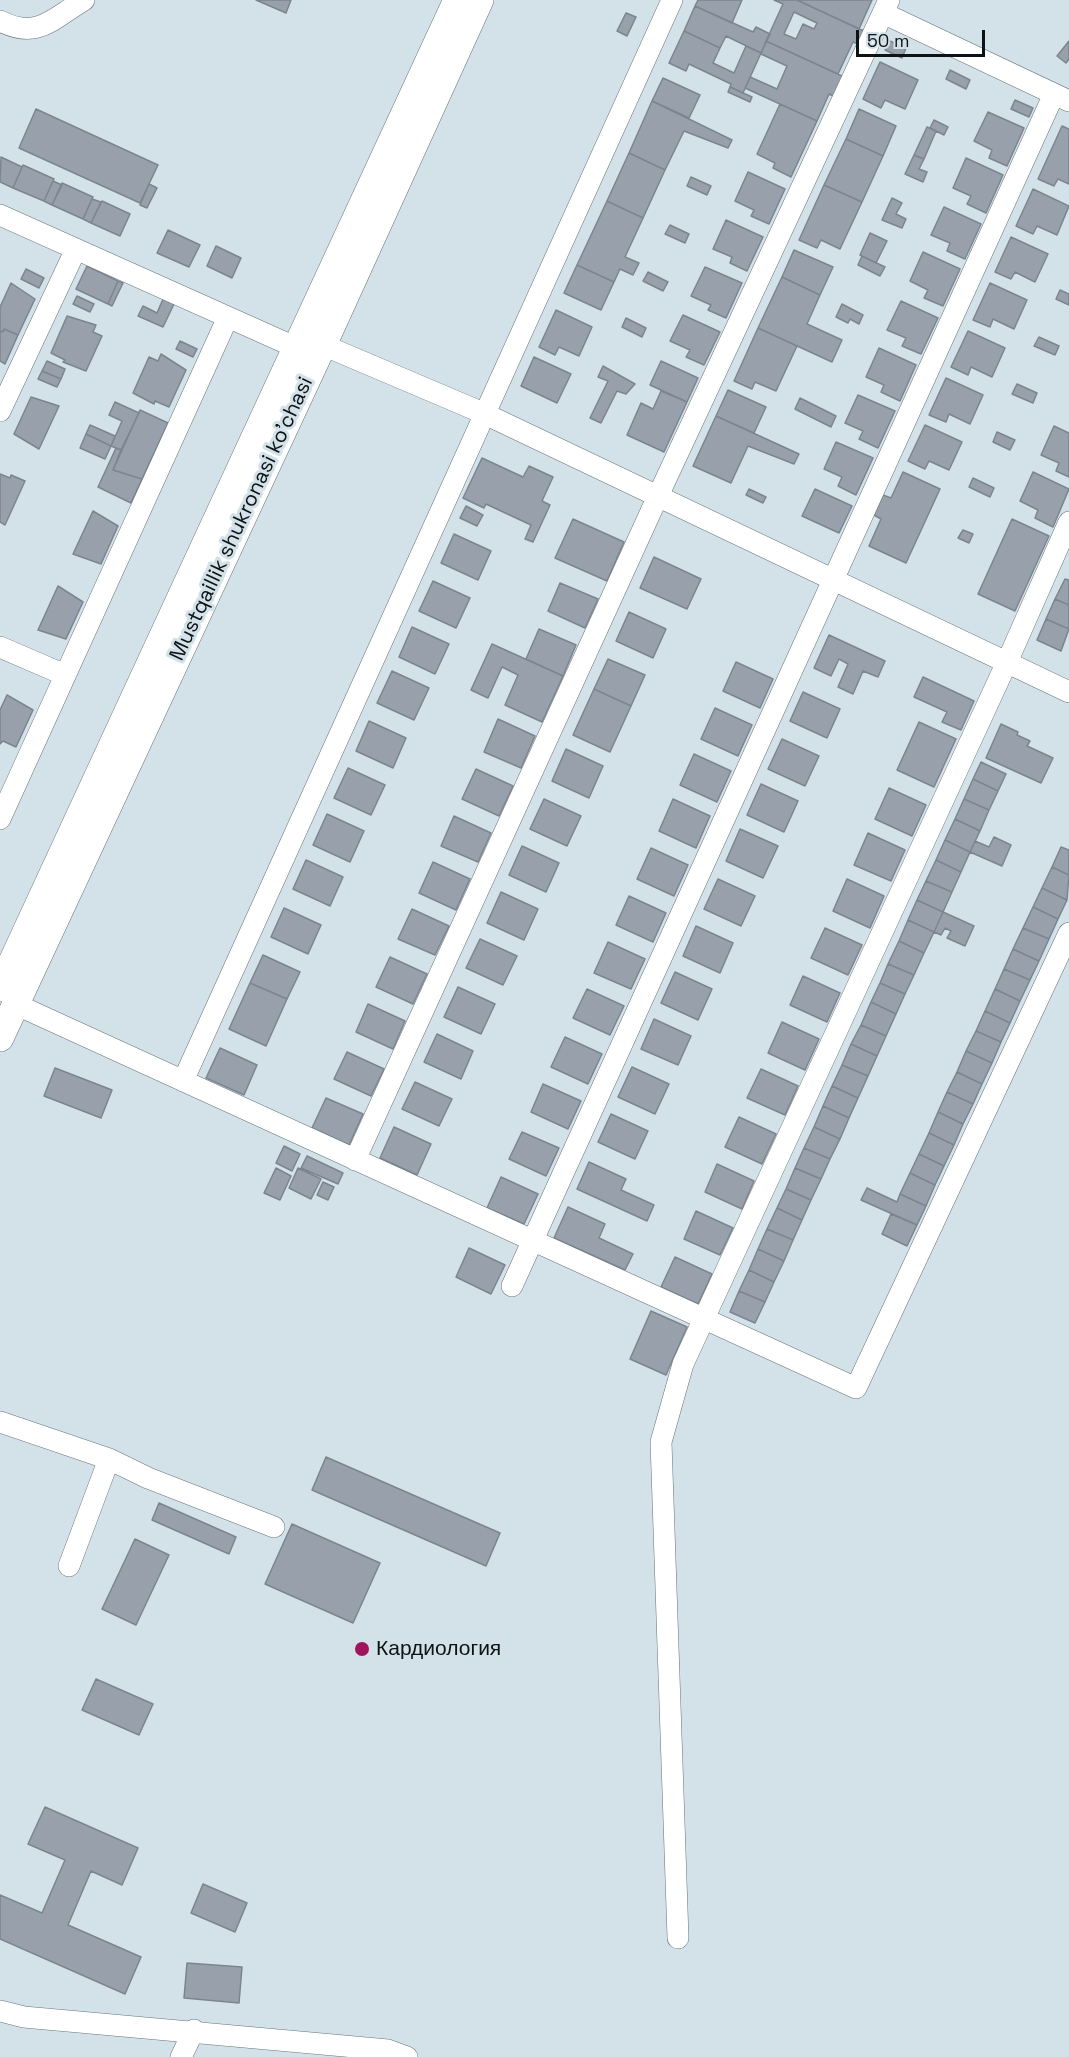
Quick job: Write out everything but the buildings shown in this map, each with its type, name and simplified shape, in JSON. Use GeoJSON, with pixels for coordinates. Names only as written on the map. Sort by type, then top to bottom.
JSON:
{"type":"FeatureCollection","features":[{"type":"Feature","properties":{"kind":"main road","name":"Mustqaillik shukronasi ko'chasi"},"geometry":{"type":"LineString","coordinates":[[0,1038],[8,996],[309,340],[457,0]]}},
{"type":"Feature","properties":{"kind":"main road","name":"Mustqaillik shukronasi ko'chasi"},"geometry":{"type":"LineString","coordinates":[[309,340],[480,0]]}},
{"type":"Feature","properties":{"kind":"street"},"geometry":{"type":"LineString","coordinates":[[0,21],[20,30],[34,30],[84,0]]}},
{"type":"Feature","properties":{"kind":"street"},"geometry":{"type":"LineString","coordinates":[[183,1081],[483,413],[672,0]]}},
{"type":"Feature","properties":{"kind":"street"},"geometry":{"type":"LineString","coordinates":[[355,1160],[658,496],[886,7],[1061,98],[831,579],[512,1286]]}},
{"type":"Feature","properties":{"kind":"street"},"geometry":{"type":"LineString","coordinates":[[0,215],[228,317],[309,340],[483,413],[1069,692]]}},
{"type":"Feature","properties":{"kind":"street"},"geometry":{"type":"LineString","coordinates":[[0,411],[76,249]]}},
{"type":"Feature","properties":{"kind":"street"},"geometry":{"type":"LineString","coordinates":[[0,819],[228,317]]}},
{"type":"Feature","properties":{"kind":"street"},"geometry":{"type":"LineString","coordinates":[[678,1938],[661,1442],[683,1364],[1007,662],[1069,522]]}},
{"type":"Feature","properties":{"kind":"street"},"geometry":{"type":"LineString","coordinates":[[0,647],[65,675]]}},
{"type":"Feature","properties":{"kind":"street"},"geometry":{"type":"LineString","coordinates":[[8,996],[183,1081],[706,1317],[856,1388],[1069,933]]}},
{"type":"Feature","properties":{"kind":"street"},"geometry":{"type":"LineString","coordinates":[[0,1422],[109,1459],[148,1478],[274,1527]]}},
{"type":"Feature","properties":{"kind":"street"},"geometry":{"type":"LineString","coordinates":[[69,1566],[109,1459]]}},
{"type":"Feature","properties":{"kind":"street"},"geometry":{"type":"LineString","coordinates":[[0,2011],[24,2017],[194,2030],[393,2055]]}},
{"type":"Feature","properties":{"kind":"street"},"geometry":{"type":"LineString","coordinates":[[181,2057],[194,2030]]}},
{"type":"Feature","properties":{"kind":"place","name":"Кардиология"},"geometry":{"type":"Point","coordinates":[362,1649]}}]}
